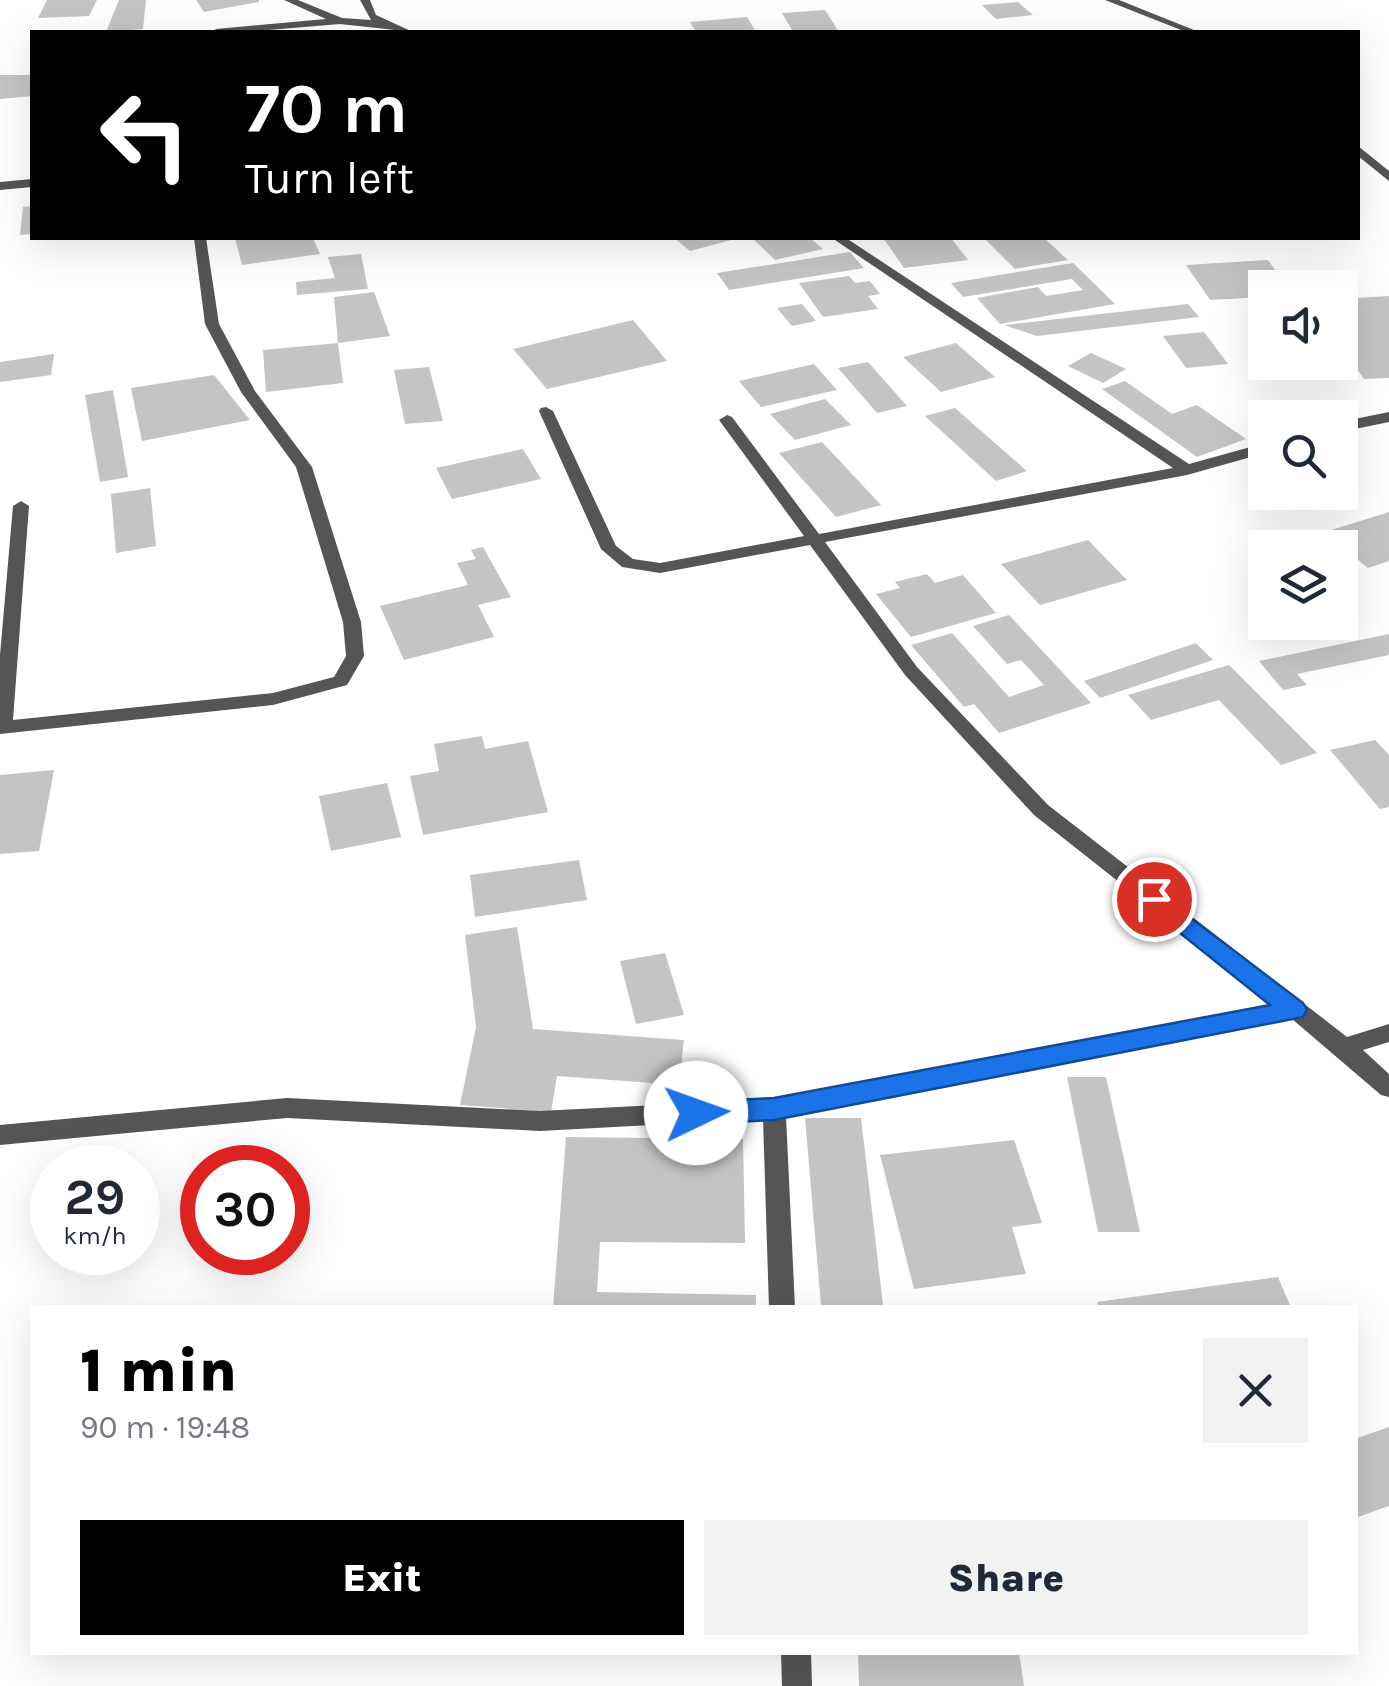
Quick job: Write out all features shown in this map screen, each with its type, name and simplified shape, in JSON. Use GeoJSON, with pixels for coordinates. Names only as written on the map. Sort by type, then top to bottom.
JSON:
{"type":"FeatureCollection","features":[{"type":"Feature","properties":{"kind":"street"},"geometry":{"type":"LineString","coordinates":[[289,0],[340,21]]}},
{"type":"Feature","properties":{"kind":"street"},"geometry":{"type":"LineString","coordinates":[[365,0],[372,17],[404,30]]}},
{"type":"Feature","properties":{"kind":"street"},"geometry":{"type":"LineString","coordinates":[[1110,0],[1189,30]]}},
{"type":"Feature","properties":{"kind":"street"},"geometry":{"type":"LineString","coordinates":[[239,30],[340,21],[391,24]]}},
{"type":"Feature","properties":{"kind":"street"},"geometry":{"type":"LineString","coordinates":[[1360,152],[1389,177]]}},
{"type":"Feature","properties":{"kind":"street"},"geometry":{"type":"LineString","coordinates":[[0,186],[30,183]]}},
{"type":"Feature","properties":{"kind":"street"},"geometry":{"type":"LineString","coordinates":[[21,506],[2,728],[273,698],[340,681],[356,656],[352,622],[304,468],[248,392],[212,324],[200,240]]}},
{"type":"Feature","properties":{"kind":"street"},"geometry":{"type":"LineString","coordinates":[[841,240],[1187,470]]}},
{"type":"Feature","properties":{"kind":"street"},"geometry":{"type":"LineString","coordinates":[[546,410],[609,550],[628,563],[660,568],[1187,470],[1248,453]]}},
{"type":"Feature","properties":{"kind":"street"},"geometry":{"type":"LineString","coordinates":[[1358,423],[1389,417]]}},
{"type":"Feature","properties":{"kind":"street"},"geometry":{"type":"LineString","coordinates":[[727,420],[910,671],[1041,810],[1344,1047],[1389,1088]]}},
{"type":"Feature","properties":{"kind":"street"},"geometry":{"type":"LineString","coordinates":[[0,1135],[287,1108],[540,1121],[774,1109],[1294,1010]]}},
{"type":"Feature","properties":{"kind":"street"},"geometry":{"type":"LineString","coordinates":[[1344,1047],[1389,1033]]}},
{"type":"Feature","properties":{"kind":"street"},"geometry":{"type":"LineString","coordinates":[[774,1109],[782,1305]]}},
{"type":"Feature","properties":{"kind":"street"},"geometry":{"type":"LineString","coordinates":[[796,1655],[797,1686]]}},
{"type":"Feature","properties":{"kind":"building"},"geometry":{"type":"Polygon","coordinates":[[[47,0],[97,0],[89,16],[38,18],[47,0]]]}},
{"type":"Feature","properties":{"kind":"building"},"geometry":{"type":"Polygon","coordinates":[[[119,0],[146,0],[143,29],[107,30],[119,0]]]}},
{"type":"Feature","properties":{"kind":"building"},"geometry":{"type":"Polygon","coordinates":[[[196,0],[259,0],[259,2],[204,12],[196,0]]]}},
{"type":"Feature","properties":{"kind":"building"},"geometry":{"type":"Polygon","coordinates":[[[1018,2],[1033,15],[996,19],[982,5],[1018,2]]]}},
{"type":"Feature","properties":{"kind":"building"},"geometry":{"type":"Polygon","coordinates":[[[825,10],[838,30],[792,30],[782,13],[825,10]]]}},
{"type":"Feature","properties":{"kind":"building"},"geometry":{"type":"Polygon","coordinates":[[[747,17],[755,30],[695,30],[690,22],[747,17]]]}},
{"type":"Feature","properties":{"kind":"building"},"geometry":{"type":"Polygon","coordinates":[[[0,75],[30,75],[30,96],[0,99],[0,75]]]}},
{"type":"Feature","properties":{"kind":"building"},"geometry":{"type":"Polygon","coordinates":[[[30,206],[30,234],[20,235],[23,207],[30,206]]]}},
{"type":"Feature","properties":{"kind":"building"},"geometry":{"type":"Polygon","coordinates":[[[236,240],[314,240],[320,254],[242,265],[236,240]]]}},
{"type":"Feature","properties":{"kind":"building"},"geometry":{"type":"Polygon","coordinates":[[[676,240],[731,240],[690,251],[676,240]]]}},
{"type":"Feature","properties":{"kind":"building"},"geometry":{"type":"Polygon","coordinates":[[[754,240],[812,240],[823,249],[775,260],[754,240]]]}},
{"type":"Feature","properties":{"kind":"building"},"geometry":{"type":"Polygon","coordinates":[[[884,240],[953,240],[968,260],[904,268],[884,240]]]}},
{"type":"Feature","properties":{"kind":"building"},"geometry":{"type":"Polygon","coordinates":[[[986,240],[1046,240],[1068,260],[1015,269],[986,240]]]}},
{"type":"Feature","properties":{"kind":"building"},"geometry":{"type":"Polygon","coordinates":[[[850,252],[864,268],[729,290],[717,273],[850,252]]]}},
{"type":"Feature","properties":{"kind":"building"},"geometry":{"type":"Polygon","coordinates":[[[361,254],[368,289],[297,295],[296,282],[335,278],[328,257],[361,254]]]}},
{"type":"Feature","properties":{"kind":"building"},"geometry":{"type":"Polygon","coordinates":[[[1268,260],[1275,270],[1248,270],[1248,298],[1210,300],[1186,265],[1268,260]]]}},
{"type":"Feature","properties":{"kind":"building"},"geometry":{"type":"Polygon","coordinates":[[[1073,263],[1115,304],[1000,324],[977,298],[1038,287],[1046,296],[1083,290],[1072,279],[963,297],[951,283],[1073,263]]]}},
{"type":"Feature","properties":{"kind":"building"},"geometry":{"type":"Polygon","coordinates":[[[849,276],[855,283],[870,281],[880,294],[868,296],[878,309],[823,317],[799,283],[849,276]]]}},
{"type":"Feature","properties":{"kind":"building"},"geometry":{"type":"Polygon","coordinates":[[[374,292],[390,336],[338,343],[334,297],[374,292]]]}},
{"type":"Feature","properties":{"kind":"building"},"geometry":{"type":"Polygon","coordinates":[[[1389,296],[1389,378],[1364,379],[1358,371],[1358,298],[1389,296]]]}},
{"type":"Feature","properties":{"kind":"building"},"geometry":{"type":"Polygon","coordinates":[[[802,304],[816,321],[792,326],[777,308],[802,304]]]}},
{"type":"Feature","properties":{"kind":"building"},"geometry":{"type":"Polygon","coordinates":[[[1188,304],[1199,317],[1037,336],[1004,325],[1188,304]]]}},
{"type":"Feature","properties":{"kind":"building"},"geometry":{"type":"Polygon","coordinates":[[[633,320],[667,361],[547,389],[513,349],[633,320]]]}},
{"type":"Feature","properties":{"kind":"building"},"geometry":{"type":"Polygon","coordinates":[[[1204,332],[1228,364],[1186,368],[1163,336],[1204,332]]]}},
{"type":"Feature","properties":{"kind":"building"},"geometry":{"type":"Polygon","coordinates":[[[338,343],[343,383],[266,392],[263,350],[338,343]]]}},
{"type":"Feature","properties":{"kind":"building"},"geometry":{"type":"Polygon","coordinates":[[[956,343],[995,377],[941,392],[903,357],[956,343]]]}},
{"type":"Feature","properties":{"kind":"building"},"geometry":{"type":"Polygon","coordinates":[[[1091,353],[1126,369],[1103,383],[1068,366],[1091,353]]]}},
{"type":"Feature","properties":{"kind":"building"},"geometry":{"type":"Polygon","coordinates":[[[54,354],[51,375],[0,382],[0,362],[54,354]]]}},
{"type":"Feature","properties":{"kind":"building"},"geometry":{"type":"Polygon","coordinates":[[[868,362],[907,406],[877,413],[838,368],[868,362]]]}},
{"type":"Feature","properties":{"kind":"building"},"geometry":{"type":"Polygon","coordinates":[[[814,364],[837,390],[761,407],[739,381],[814,364]]]}},
{"type":"Feature","properties":{"kind":"building"},"geometry":{"type":"Polygon","coordinates":[[[429,367],[443,421],[405,424],[394,370],[429,367]]]}},
{"type":"Feature","properties":{"kind":"building"},"geometry":{"type":"Polygon","coordinates":[[[214,375],[250,420],[142,441],[131,388],[214,375]]]}},
{"type":"Feature","properties":{"kind":"building"},"geometry":{"type":"Polygon","coordinates":[[[1125,381],[1172,414],[1197,405],[1246,439],[1197,457],[1102,389],[1125,381]]]}},
{"type":"Feature","properties":{"kind":"building"},"geometry":{"type":"Polygon","coordinates":[[[113,390],[128,477],[100,482],[85,395],[113,390]]]}},
{"type":"Feature","properties":{"kind":"building"},"geometry":{"type":"Polygon","coordinates":[[[825,399],[851,425],[795,440],[770,414],[825,399]]]}},
{"type":"Feature","properties":{"kind":"building"},"geometry":{"type":"Polygon","coordinates":[[[955,408],[1027,471],[996,481],[925,416],[955,408]]]}},
{"type":"Feature","properties":{"kind":"building"},"geometry":{"type":"Polygon","coordinates":[[[822,442],[881,505],[836,517],[779,453],[822,442]]]}},
{"type":"Feature","properties":{"kind":"building"},"geometry":{"type":"Polygon","coordinates":[[[523,449],[541,479],[452,499],[436,468],[523,449]]]}},
{"type":"Feature","properties":{"kind":"building"},"geometry":{"type":"Polygon","coordinates":[[[150,488],[156,546],[116,553],[111,494],[150,488]]]}},
{"type":"Feature","properties":{"kind":"building"},"geometry":{"type":"Polygon","coordinates":[[[1389,512],[1389,561],[1368,568],[1358,560],[1358,530],[1331,530],[1389,512]]]}},
{"type":"Feature","properties":{"kind":"building"},"geometry":{"type":"Polygon","coordinates":[[[1088,540],[1127,580],[1040,605],[1001,564],[1088,540]]]}},
{"type":"Feature","properties":{"kind":"building"},"geometry":{"type":"Polygon","coordinates":[[[483,547],[511,597],[478,605],[494,637],[404,660],[380,606],[468,585],[457,563],[476,559],[471,550],[483,547]]]}},
{"type":"Feature","properties":{"kind":"building"},"geometry":{"type":"Polygon","coordinates":[[[927,574],[935,583],[963,575],[996,613],[911,637],[876,594],[900,588],[895,582],[927,574]]]}},
{"type":"Feature","properties":{"kind":"building"},"geometry":{"type":"Polygon","coordinates":[[[1009,615],[1091,703],[999,733],[974,704],[964,707],[911,645],[952,633],[1009,697],[1044,685],[1021,660],[1007,664],[973,626],[1009,615]]]}},
{"type":"Feature","properties":{"kind":"building"},"geometry":{"type":"Polygon","coordinates":[[[1389,634],[1389,655],[1297,674],[1307,685],[1283,690],[1259,661],[1389,634]]]}},
{"type":"Feature","properties":{"kind":"building"},"geometry":{"type":"Polygon","coordinates":[[[1196,643],[1213,660],[1100,698],[1084,681],[1196,643]]]}},
{"type":"Feature","properties":{"kind":"building"},"geometry":{"type":"Polygon","coordinates":[[[1229,665],[1317,753],[1281,765],[1219,700],[1151,720],[1128,695],[1229,665]]]}},
{"type":"Feature","properties":{"kind":"building"},"geometry":{"type":"Polygon","coordinates":[[[482,736],[485,749],[528,741],[548,812],[423,835],[410,776],[439,771],[434,744],[482,736]]]}},
{"type":"Feature","properties":{"kind":"building"},"geometry":{"type":"Polygon","coordinates":[[[1375,740],[1389,755],[1389,807],[1380,809],[1330,750],[1375,740]]]}},
{"type":"Feature","properties":{"kind":"building"},"geometry":{"type":"Polygon","coordinates":[[[54,770],[39,851],[0,854],[0,775],[54,770]]]}},
{"type":"Feature","properties":{"kind":"building"},"geometry":{"type":"Polygon","coordinates":[[[387,783],[401,837],[331,851],[319,796],[387,783]]]}},
{"type":"Feature","properties":{"kind":"building"},"geometry":{"type":"Polygon","coordinates":[[[579,860],[587,900],[475,917],[470,875],[579,860]]]}},
{"type":"Feature","properties":{"kind":"building"},"geometry":{"type":"Polygon","coordinates":[[[517,927],[533,1029],[684,1040],[679,1085],[557,1076],[551,1112],[460,1105],[476,1027],[465,935],[517,927]]]}},
{"type":"Feature","properties":{"kind":"building"},"geometry":{"type":"Polygon","coordinates":[[[665,953],[684,1015],[636,1024],[620,961],[665,953]]]}},
{"type":"Feature","properties":{"kind":"building"},"geometry":{"type":"Polygon","coordinates":[[[1067,1077],[1106,1077],[1140,1232],[1098,1232],[1067,1077]]]}},
{"type":"Feature","properties":{"kind":"building"},"geometry":{"type":"Polygon","coordinates":[[[805,1118],[861,1118],[883,1305],[821,1305],[805,1118]]]}},
{"type":"Feature","properties":{"kind":"building"},"geometry":{"type":"Polygon","coordinates":[[[566,1137],[743,1139],[745,1243],[600,1242],[597,1292],[756,1295],[756,1305],[553,1305],[566,1137]]]}},
{"type":"Feature","properties":{"kind":"building"},"geometry":{"type":"Polygon","coordinates":[[[1014,1140],[1042,1223],[1012,1227],[1026,1274],[914,1289],[880,1155],[1014,1140]]]}},
{"type":"Feature","properties":{"kind":"building"},"geometry":{"type":"Polygon","coordinates":[[[1278,1277],[1290,1305],[1098,1305],[1097,1302],[1278,1277]]]}},
{"type":"Feature","properties":{"kind":"building"},"geometry":{"type":"Polygon","coordinates":[[[1389,1427],[1389,1506],[1358,1517],[1358,1438],[1389,1427]]]}},
{"type":"Feature","properties":{"kind":"building"},"geometry":{"type":"Polygon","coordinates":[[[858,1655],[1019,1655],[1024,1686],[859,1686],[858,1655]]]}},
{"type":"Feature","properties":{"kind":"route"},"geometry":{"type":"LineString","coordinates":[[696,1113],[774,1109],[1294,1010],[1154,899]]}}]}
